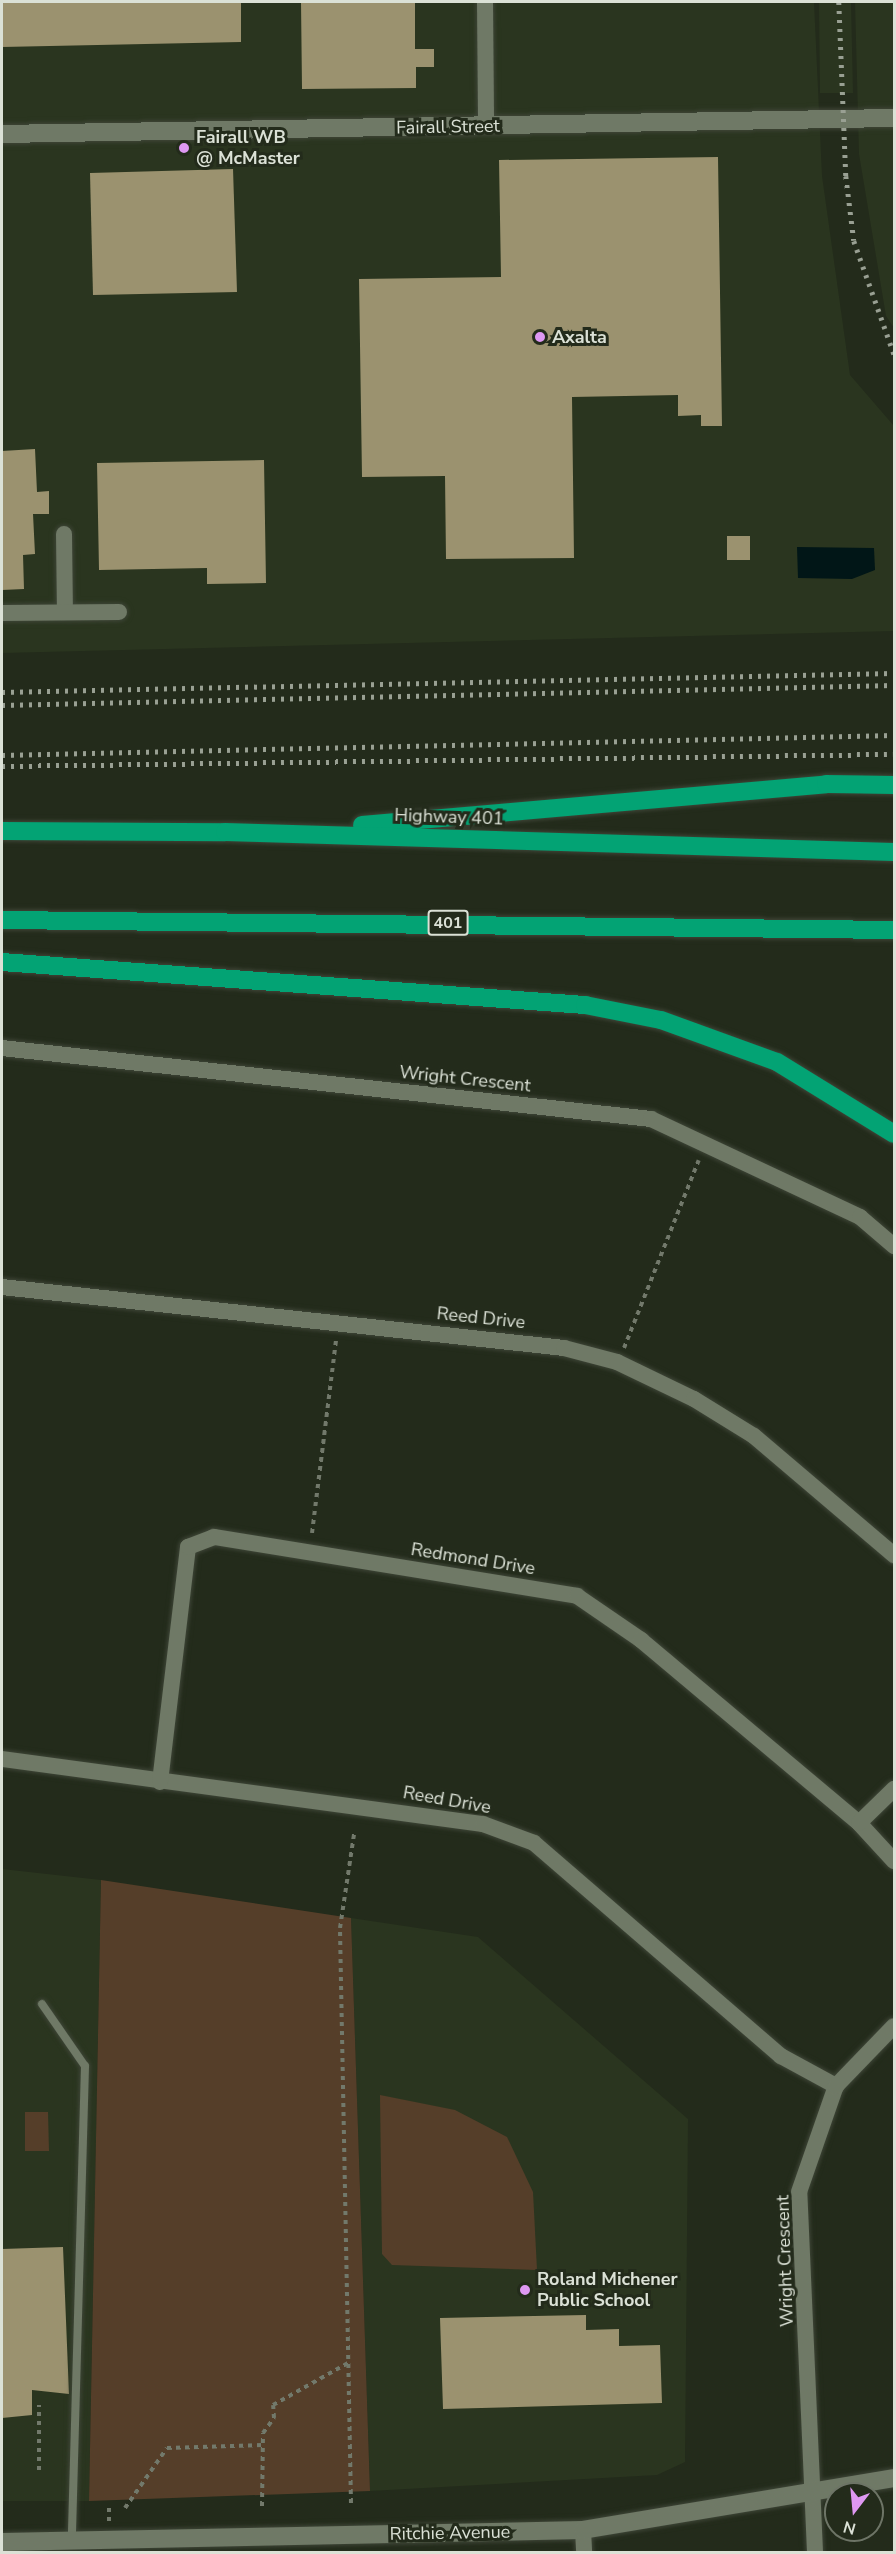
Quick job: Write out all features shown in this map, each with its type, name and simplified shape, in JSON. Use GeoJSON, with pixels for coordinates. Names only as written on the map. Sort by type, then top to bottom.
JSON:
{"type":"FeatureCollection","features":[{"type":"Feature","properties":{"kind":"highway"},"geometry":{"type":"LineString","coordinates":[[225,832],[421,822],[826,784],[894,785]]}},
{"type":"Feature","properties":{"kind":"highway","name":"Highway 401"},"geometry":{"type":"LineString","coordinates":[[2,831],[225,832],[894,852]]}},
{"type":"Feature","properties":{"kind":"highway","name":"401"},"geometry":{"type":"LineString","coordinates":[[2,920],[894,930]]}},
{"type":"Feature","properties":{"kind":"highway"},"geometry":{"type":"LineString","coordinates":[[2,962],[371,987],[585,1005],[640,1016],[777,1062],[894,1134]]}},
{"type":"Feature","properties":{"kind":"street"},"geometry":{"type":"LineString","coordinates":[[485,2],[486,126]]}},
{"type":"Feature","properties":{"kind":"street","name":"Fairall Street"},"geometry":{"type":"LineString","coordinates":[[2,134],[894,118]]}},
{"type":"Feature","properties":{"kind":"street"},"geometry":{"type":"LineString","coordinates":[[64,534],[65,612]]}},
{"type":"Feature","properties":{"kind":"street"},"geometry":{"type":"LineString","coordinates":[[2,613],[119,612]]}},
{"type":"Feature","properties":{"kind":"street","name":"Wright Crescent"},"geometry":{"type":"LineString","coordinates":[[2,1048],[651,1119],[860,1217],[894,1246]]}},
{"type":"Feature","properties":{"kind":"street","name":"Reed Drive"},"geometry":{"type":"LineString","coordinates":[[2,1287],[564,1347],[617,1362],[694,1398],[754,1436],[894,1555]]}},
{"type":"Feature","properties":{"kind":"street","name":"Redmond Drive"},"geometry":{"type":"LineString","coordinates":[[160,1782],[188,1547],[214,1537],[577,1596],[641,1640],[859,1823],[894,1861]]}},
{"type":"Feature","properties":{"kind":"street","name":"Reed Drive"},"geometry":{"type":"LineString","coordinates":[[2,1759],[483,1824],[534,1843],[781,2056],[836,2086]]}},
{"type":"Feature","properties":{"kind":"street"},"geometry":{"type":"LineString","coordinates":[[859,1823],[894,1789]]}},
{"type":"Feature","properties":{"kind":"street","name":"Wright Crescent"},"geometry":{"type":"LineString","coordinates":[[815,2553],[800,2192],[836,2086],[894,2026]]}},
{"type":"Feature","properties":{"kind":"street","name":"Ritchie Avenue"},"geometry":{"type":"LineString","coordinates":[[2,2542],[583,2530],[814,2488],[894,2478]]}},
{"type":"Feature","properties":{"kind":"street"},"geometry":{"type":"LineString","coordinates":[[583,2530],[584,2553]]}},
{"type":"Feature","properties":{"kind":"lane"},"geometry":{"type":"LineString","coordinates":[[42,2004],[85,2066],[72,2539]]}},
{"type":"Feature","properties":{"kind":"path"},"geometry":{"type":"LineString","coordinates":[[617,1362],[703,1145]]}},
{"type":"Feature","properties":{"kind":"path"},"geometry":{"type":"LineString","coordinates":[[312,1533],[339,1323]]}},
{"type":"Feature","properties":{"kind":"path"},"geometry":{"type":"LineString","coordinates":[[351,2503],[340,1928],[354,1834]]}},
{"type":"Feature","properties":{"kind":"path"},"geometry":{"type":"LineString","coordinates":[[262,2506],[263,2445],[273,2405],[350,2362]]}},
{"type":"Feature","properties":{"kind":"path"},"geometry":{"type":"LineString","coordinates":[[39,2405],[39,2469]]}},
{"type":"Feature","properties":{"kind":"path"},"geometry":{"type":"LineString","coordinates":[[125,2508],[167,2448],[263,2445]]}},
{"type":"Feature","properties":{"kind":"path"},"geometry":{"type":"LineString","coordinates":[[109,2508],[110,2527]]}},
{"type":"Feature","properties":{"kind":"shaded area"},"geometry":{"type":"Polygon","coordinates":[[[2,2],[814,2],[822,176],[850,375],[894,426],[894,631],[2,653],[2,2]]]}},
{"type":"Feature","properties":{"kind":"shaded area"},"geometry":{"type":"Polygon","coordinates":[[[819,2],[851,2],[853,93],[820,93],[819,2]]]}},
{"type":"Feature","properties":{"kind":"shaded area"},"geometry":{"type":"Polygon","coordinates":[[[855,2],[894,2],[894,328],[886,316],[859,154],[855,2]]]}},
{"type":"Feature","properties":{"kind":"shaded area"},"geometry":{"type":"Polygon","coordinates":[[[797,547],[874,548],[875,570],[852,579],[798,578],[797,547]]]}},
{"type":"Feature","properties":{"kind":"shaded area"},"geometry":{"type":"Polygon","coordinates":[[[2,1869],[101,1880],[89,2501],[2,2501],[2,1869]]]}},
{"type":"Feature","properties":{"kind":"shaded area"},"geometry":{"type":"Polygon","coordinates":[[[101,1880],[351,1918],[370,2491],[89,2501],[101,1880]]]}},
{"type":"Feature","properties":{"kind":"shaded area","name":"Roland Michener Public School"},"geometry":{"type":"Polygon","coordinates":[[[351,1918],[478,1937],[688,2119],[685,2462],[657,2475],[370,2491],[351,1918]]]}},
{"type":"Feature","properties":{"kind":"shaded area"},"geometry":{"type":"Polygon","coordinates":[[[380,2095],[455,2110],[507,2137],[533,2192],[537,2270],[392,2265],[382,2254],[380,2095]]]}},
{"type":"Feature","properties":{"kind":"shaded area"},"geometry":{"type":"Polygon","coordinates":[[[25,2112],[48,2112],[49,2151],[25,2151],[25,2112]]]}},
{"type":"Feature","properties":{"kind":"building"},"geometry":{"type":"Polygon","coordinates":[[[2,2],[241,2],[241,42],[2,47],[2,2]]]}},
{"type":"Feature","properties":{"kind":"building"},"geometry":{"type":"Polygon","coordinates":[[[301,2],[415,2],[415,49],[434,49],[434,67],[416,67],[416,88],[302,89],[301,2]]]}},
{"type":"Feature","properties":{"kind":"building","name":"Axalta"},"geometry":{"type":"Polygon","coordinates":[[[718,157],[722,426],[701,426],[701,415],[678,416],[678,395],[572,397],[574,558],[446,559],[445,476],[362,477],[359,279],[501,277],[499,160],[718,157]]]}},
{"type":"Feature","properties":{"kind":"building"},"geometry":{"type":"Polygon","coordinates":[[[233,169],[237,292],[93,295],[90,173],[233,169]]]}},
{"type":"Feature","properties":{"kind":"building"},"geometry":{"type":"Polygon","coordinates":[[[35,449],[37,492],[49,491],[49,514],[33,514],[35,554],[23,555],[24,589],[2,590],[2,451],[35,449]]]}},
{"type":"Feature","properties":{"kind":"building"},"geometry":{"type":"Polygon","coordinates":[[[264,460],[266,583],[207,584],[207,568],[99,570],[97,463],[264,460]]]}},
{"type":"Feature","properties":{"kind":"building"},"geometry":{"type":"Polygon","coordinates":[[[727,536],[750,536],[750,560],[727,560],[727,536]]]}},
{"type":"Feature","properties":{"kind":"building"},"geometry":{"type":"Polygon","coordinates":[[[63,2247],[69,2394],[32,2390],[32,2415],[2,2418],[2,2249],[63,2247]]]}},
{"type":"Feature","properties":{"kind":"building"},"geometry":{"type":"Polygon","coordinates":[[[586,2315],[586,2330],[619,2329],[619,2346],[660,2345],[662,2403],[443,2409],[440,2318],[586,2315]]]}},
{"type":"Feature","properties":{"kind":"railway"},"geometry":{"type":"LineString","coordinates":[[839,2],[846,176],[854,241],[894,354]]}},
{"type":"Feature","properties":{"kind":"railway"},"geometry":{"type":"LineString","coordinates":[[2,692],[894,673]]}},
{"type":"Feature","properties":{"kind":"railway"},"geometry":{"type":"LineString","coordinates":[[2,705],[894,685]]}},
{"type":"Feature","properties":{"kind":"railway"},"geometry":{"type":"LineString","coordinates":[[2,755],[894,735]]}},
{"type":"Feature","properties":{"kind":"railway"},"geometry":{"type":"LineString","coordinates":[[2,766],[894,754]]}},
{"type":"Feature","properties":{"kind":"place","name":"Fairall WB @ McMaster"},"geometry":{"type":"Point","coordinates":[184,148]}},
{"type":"Feature","properties":{"kind":"place","name":"Axalta"},"geometry":{"type":"Point","coordinates":[540,337]}},
{"type":"Feature","properties":{"kind":"place","name":"Roland Michener Public School"},"geometry":{"type":"Point","coordinates":[525,2290]}}]}
